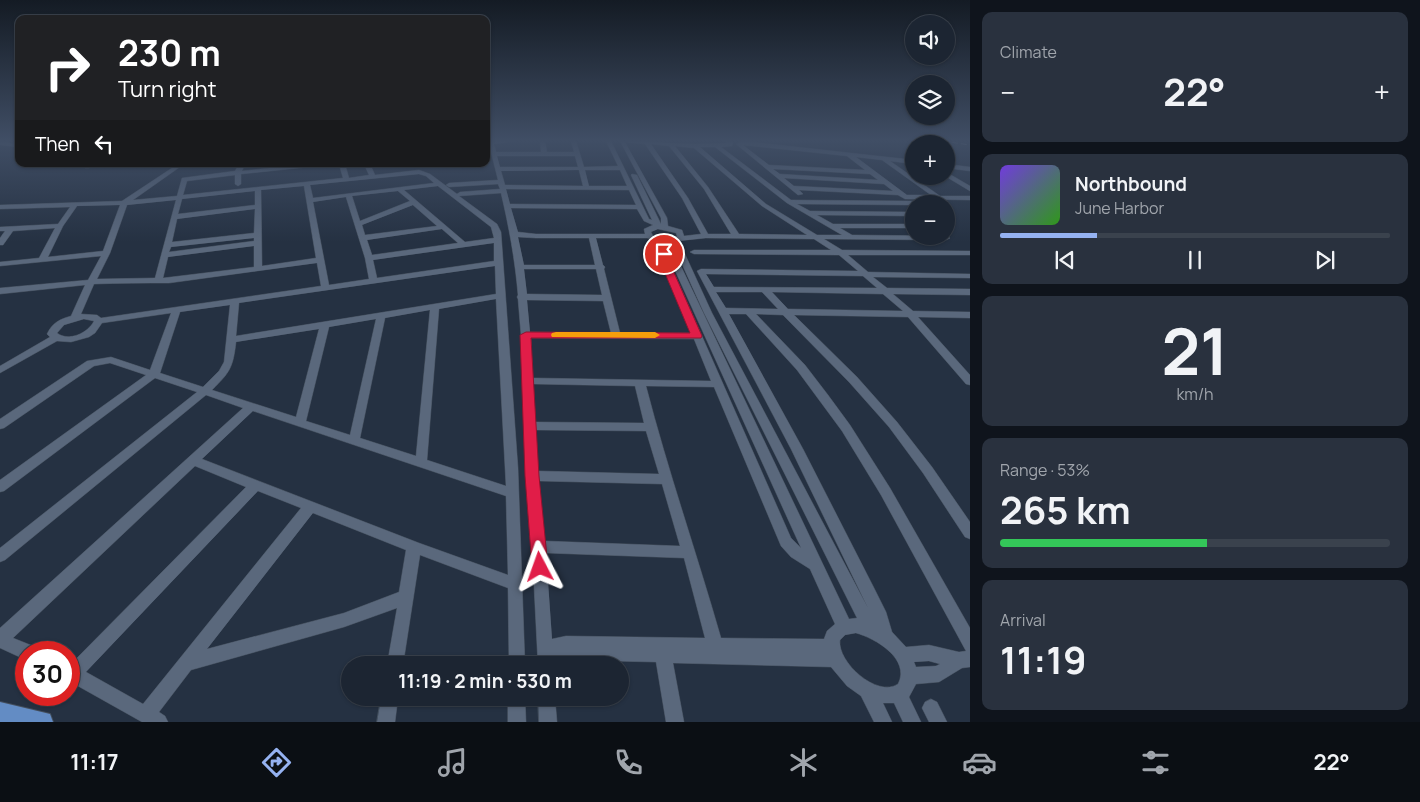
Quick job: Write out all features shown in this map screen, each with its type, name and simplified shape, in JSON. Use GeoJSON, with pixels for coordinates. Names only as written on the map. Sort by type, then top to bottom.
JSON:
{"type":"FeatureCollection","features":[{"type":"Feature","properties":{"kind":"main road"},"geometry":{"type":"LineString","coordinates":[[0,713],[42,722]]}},
{"type":"Feature","properties":{"kind":"street"},"geometry":{"type":"LineString","coordinates":[[75,318],[106,253],[124,203],[165,175]]}},
{"type":"Feature","properties":{"kind":"street"},"geometry":{"type":"LineString","coordinates":[[158,282],[184,178],[210,178],[225,175]]}},
{"type":"Feature","properties":{"kind":"street"},"geometry":{"type":"LineString","coordinates":[[238,175],[238,184]]}},
{"type":"Feature","properties":{"kind":"street"},"geometry":{"type":"LineString","coordinates":[[292,175],[293,184]]}},
{"type":"Feature","properties":{"kind":"street"},"geometry":{"type":"LineString","coordinates":[[345,175],[346,179]]}},
{"type":"Feature","properties":{"kind":"street"},"geometry":{"type":"LineString","coordinates":[[0,207],[124,203],[387,175]]}},
{"type":"Feature","properties":{"kind":"street"},"geometry":{"type":"LineString","coordinates":[[426,175],[494,226],[497,232],[512,493],[517,656]]}},
{"type":"Feature","properties":{"kind":"street"},"geometry":{"type":"LineString","coordinates":[[499,175],[508,206],[520,234],[521,297],[526,335],[532,476],[550,646],[548,656]]}},
{"type":"Feature","properties":{"kind":"street"},"geometry":{"type":"LineString","coordinates":[[583,175],[586,187]]}},
{"type":"Feature","properties":{"kind":"street"},"geometry":{"type":"LineString","coordinates":[[625,175],[646,220],[671,228],[679,269],[844,626]]}},
{"type":"Feature","properties":{"kind":"street"},"geometry":{"type":"LineString","coordinates":[[634,175],[660,226]]}},
{"type":"Feature","properties":{"kind":"street"},"geometry":{"type":"LineString","coordinates":[[669,175],[685,198],[702,236]]}},
{"type":"Feature","properties":{"kind":"street"},"geometry":{"type":"LineString","coordinates":[[698,175],[719,203],[736,236]]}},
{"type":"Feature","properties":{"kind":"street"},"geometry":{"type":"LineString","coordinates":[[728,175],[764,205],[841,253],[910,313],[970,382]]}},
{"type":"Feature","properties":{"kind":"street"},"geometry":{"type":"LineString","coordinates":[[754,175],[789,202],[850,237]]}},
{"type":"Feature","properties":{"kind":"street"},"geometry":{"type":"LineString","coordinates":[[876,175],[905,196]]}},
{"type":"Feature","properties":{"kind":"street"},"geometry":{"type":"LineString","coordinates":[[907,175],[935,195]]}},
{"type":"Feature","properties":{"kind":"street"},"geometry":{"type":"LineString","coordinates":[[778,176],[885,182]]}},
{"type":"Feature","properties":{"kind":"street"},"geometry":{"type":"LineString","coordinates":[[778,176],[800,194]]}},
{"type":"Feature","properties":{"kind":"street"},"geometry":{"type":"LineString","coordinates":[[955,180],[970,189]]}},
{"type":"Feature","properties":{"kind":"street"},"geometry":{"type":"LineString","coordinates":[[307,183],[324,288]]}},
{"type":"Feature","properties":{"kind":"street"},"geometry":{"type":"LineString","coordinates":[[310,200],[438,184]]}},
{"type":"Feature","properties":{"kind":"street"},"geometry":{"type":"LineString","coordinates":[[449,185],[631,188]]}},
{"type":"Feature","properties":{"kind":"street"},"geometry":{"type":"LineString","coordinates":[[460,194],[502,186]]}},
{"type":"Feature","properties":{"kind":"street"},"geometry":{"type":"LineString","coordinates":[[398,188],[463,244]]}},
{"type":"Feature","properties":{"kind":"street"},"geometry":{"type":"LineString","coordinates":[[793,188],[900,193]]}},
{"type":"Feature","properties":{"kind":"street"},"geometry":{"type":"LineString","coordinates":[[258,189],[258,268]]}},
{"type":"Feature","properties":{"kind":"street"},"geometry":{"type":"LineString","coordinates":[[348,194],[369,258],[374,282]]}},
{"type":"Feature","properties":{"kind":"street"},"geometry":{"type":"LineString","coordinates":[[955,198],[970,198]]}},
{"type":"Feature","properties":{"kind":"street"},"geometry":{"type":"LineString","coordinates":[[358,224],[414,202]]}},
{"type":"Feature","properties":{"kind":"street"},"geometry":{"type":"LineString","coordinates":[[789,202],[905,203]]}},
{"type":"Feature","properties":{"kind":"street"},"geometry":{"type":"LineString","coordinates":[[900,203],[905,207]]}},
{"type":"Feature","properties":{"kind":"street"},"geometry":{"type":"LineString","coordinates":[[42,260],[60,226],[75,205]]}},
{"type":"Feature","properties":{"kind":"street"},"geometry":{"type":"LineString","coordinates":[[508,206],[640,207]]}},
{"type":"Feature","properties":{"kind":"street"},"geometry":{"type":"LineString","coordinates":[[174,217],[258,207]]}},
{"type":"Feature","properties":{"kind":"street"},"geometry":{"type":"LineString","coordinates":[[806,213],[905,214]]}},
{"type":"Feature","properties":{"kind":"street"},"geometry":{"type":"LineString","coordinates":[[0,229],[60,226]]}},
{"type":"Feature","properties":{"kind":"street"},"geometry":{"type":"LineString","coordinates":[[648,234],[653,227],[660,226]]}},
{"type":"Feature","properties":{"kind":"street"},"geometry":{"type":"LineString","coordinates":[[829,226],[905,226]]}},
{"type":"Feature","properties":{"kind":"street"},"geometry":{"type":"LineString","coordinates":[[362,238],[443,227]]}},
{"type":"Feature","properties":{"kind":"street"},"geometry":{"type":"LineString","coordinates":[[0,243],[10,229]]}},
{"type":"Feature","properties":{"kind":"street"},"geometry":{"type":"LineString","coordinates":[[520,234],[536,236],[592,236],[648,234]]}},
{"type":"Feature","properties":{"kind":"street"},"geometry":{"type":"LineString","coordinates":[[520,234],[648,234],[674,241],[702,236],[905,237]]}},
{"type":"Feature","properties":{"kind":"street"},"geometry":{"type":"LineString","coordinates":[[592,236],[616,335]]}},
{"type":"Feature","properties":{"kind":"street"},"geometry":{"type":"LineString","coordinates":[[167,245],[258,239]]}},
{"type":"Feature","properties":{"kind":"street"},"geometry":{"type":"LineString","coordinates":[[164,255],[258,239]]}},
{"type":"Feature","properties":{"kind":"street"},"geometry":{"type":"LineString","coordinates":[[369,258],[498,240]]}},
{"type":"Feature","properties":{"kind":"street"},"geometry":{"type":"LineString","coordinates":[[674,241],[664,254],[664,259],[786,542],[796,553],[816,565]]}},
{"type":"Feature","properties":{"kind":"street"},"geometry":{"type":"LineString","coordinates":[[674,241],[708,313],[871,629]]}},
{"type":"Feature","properties":{"kind":"street"},"geometry":{"type":"LineString","coordinates":[[955,245],[967,253]]}},
{"type":"Feature","properties":{"kind":"street"},"geometry":{"type":"LineString","coordinates":[[694,252],[967,253]]}},
{"type":"Feature","properties":{"kind":"street"},"geometry":{"type":"LineString","coordinates":[[0,264],[106,253]]}},
{"type":"Feature","properties":{"kind":"street"},"geometry":{"type":"LineString","coordinates":[[0,291],[91,282],[133,280],[158,282],[320,260]]}},
{"type":"Feature","properties":{"kind":"street"},"geometry":{"type":"LineString","coordinates":[[55,338],[52,334],[58,325],[75,318],[91,316],[99,321],[500,263]]}},
{"type":"Feature","properties":{"kind":"street"},"geometry":{"type":"LineString","coordinates":[[520,267],[601,267]]}},
{"type":"Feature","properties":{"kind":"street"},"geometry":{"type":"LineString","coordinates":[[885,637],[878,612],[864,582],[797,449],[701,271],[970,276]]}},
{"type":"Feature","properties":{"kind":"street"},"geometry":{"type":"LineString","coordinates":[[710,289],[970,292]]}},
{"type":"Feature","properties":{"kind":"street"},"geometry":{"type":"LineString","coordinates":[[765,290],[845,370],[898,429],[970,533]]}},
{"type":"Feature","properties":{"kind":"street"},"geometry":{"type":"LineString","coordinates":[[232,340],[502,296]]}},
{"type":"Feature","properties":{"kind":"street"},"geometry":{"type":"LineString","coordinates":[[521,297],[608,298]]}},
{"type":"Feature","properties":{"kind":"street"},"geometry":{"type":"LineString","coordinates":[[0,556],[205,391],[226,368],[232,340],[236,302]]}},
{"type":"Feature","properties":{"kind":"street"},"geometry":{"type":"LineString","coordinates":[[422,463],[435,307]]}},
{"type":"Feature","properties":{"kind":"street"},"geometry":{"type":"LineString","coordinates":[[0,487],[154,374],[176,311]]}},
{"type":"Feature","properties":{"kind":"street"},"geometry":{"type":"LineString","coordinates":[[722,311],[970,315]]}},
{"type":"Feature","properties":{"kind":"street"},"geometry":{"type":"LineString","coordinates":[[749,312],[774,336],[860,446],[970,645]]}},
{"type":"Feature","properties":{"kind":"street"},"geometry":{"type":"LineString","coordinates":[[354,441],[381,316]]}},
{"type":"Feature","properties":{"kind":"street"},"geometry":{"type":"LineString","coordinates":[[0,370],[55,338],[78,337],[94,330],[99,321]]}},
{"type":"Feature","properties":{"kind":"street"},"geometry":{"type":"LineString","coordinates":[[300,423],[325,325]]}},
{"type":"Feature","properties":{"kind":"street"},"geometry":{"type":"LineString","coordinates":[[526,335],[697,336]]}},
{"type":"Feature","properties":{"kind":"street"},"geometry":{"type":"LineString","coordinates":[[0,425],[91,364],[98,361],[111,360],[512,493]]}},
{"type":"Feature","properties":{"kind":"street"},"geometry":{"type":"LineString","coordinates":[[528,381],[718,384]]}},
{"type":"Feature","properties":{"kind":"street"},"geometry":{"type":"LineString","coordinates":[[640,383],[650,427],[690,552],[715,646]]}},
{"type":"Feature","properties":{"kind":"street"},"geometry":{"type":"LineString","coordinates":[[15,647],[0,640],[251,407]]}},
{"type":"Feature","properties":{"kind":"street"},"geometry":{"type":"LineString","coordinates":[[529,426],[650,427]]}},
{"type":"Feature","properties":{"kind":"street"},"geometry":{"type":"LineString","coordinates":[[194,461],[414,548],[515,584]]}},
{"type":"Feature","properties":{"kind":"street"},"geometry":{"type":"LineString","coordinates":[[532,476],[666,479]]}},
{"type":"Feature","properties":{"kind":"street"},"geometry":{"type":"LineString","coordinates":[[80,664],[255,486]]}},
{"type":"Feature","properties":{"kind":"street"},"geometry":{"type":"LineString","coordinates":[[80,678],[153,718],[186,662],[310,507]]}},
{"type":"Feature","properties":{"kind":"street"},"geometry":{"type":"LineString","coordinates":[[539,547],[690,552]]}},
{"type":"Feature","properties":{"kind":"street"},"geometry":{"type":"LineString","coordinates":[[396,656],[414,548]]}},
{"type":"Feature","properties":{"kind":"street"},"geometry":{"type":"LineString","coordinates":[[186,662],[344,620],[406,597]]}},
{"type":"Feature","properties":{"kind":"street"},"geometry":{"type":"LineString","coordinates":[[856,625],[871,629],[885,637],[907,662],[910,676],[907,687],[898,694],[884,696],[868,692],[853,682],[841,669],[833,653],[831,642],[835,632],[844,626],[856,625]]}},
{"type":"Feature","properties":{"kind":"street"},"geometry":{"type":"LineString","coordinates":[[550,646],[566,644],[715,646],[833,653]]}},
{"type":"Feature","properties":{"kind":"street"},"geometry":{"type":"LineString","coordinates":[[550,646],[568,652],[663,655],[833,653]]}},
{"type":"Feature","properties":{"kind":"street"},"geometry":{"type":"LineString","coordinates":[[902,655],[929,653],[965,659]]}},
{"type":"Feature","properties":{"kind":"street"},"geometry":{"type":"LineString","coordinates":[[663,655],[676,722]]}},
{"type":"Feature","properties":{"kind":"street"},"geometry":{"type":"LineString","coordinates":[[910,676],[939,674],[965,659]]}},
{"type":"Feature","properties":{"kind":"street"},"geometry":{"type":"LineString","coordinates":[[868,692],[883,722]]}},
{"type":"Feature","properties":{"kind":"street"},"geometry":{"type":"LineString","coordinates":[[898,694],[912,722]]}},
{"type":"Feature","properties":{"kind":"street"},"geometry":{"type":"LineString","coordinates":[[386,722],[389,706]]}},
{"type":"Feature","properties":{"kind":"street"},"geometry":{"type":"LineString","coordinates":[[517,706],[517,722]]}},
{"type":"Feature","properties":{"kind":"street"},"geometry":{"type":"LineString","coordinates":[[547,706],[548,722]]}},
{"type":"Feature","properties":{"kind":"slow traffic"},"geometry":{"type":"LineString","coordinates":[[556,335],[655,335]]}},
{"type":"Feature","properties":{"kind":"route"},"geometry":{"type":"LineString","coordinates":[[540,567],[532,476],[526,335],[697,336],[664,259],[664,254]]}}]}
